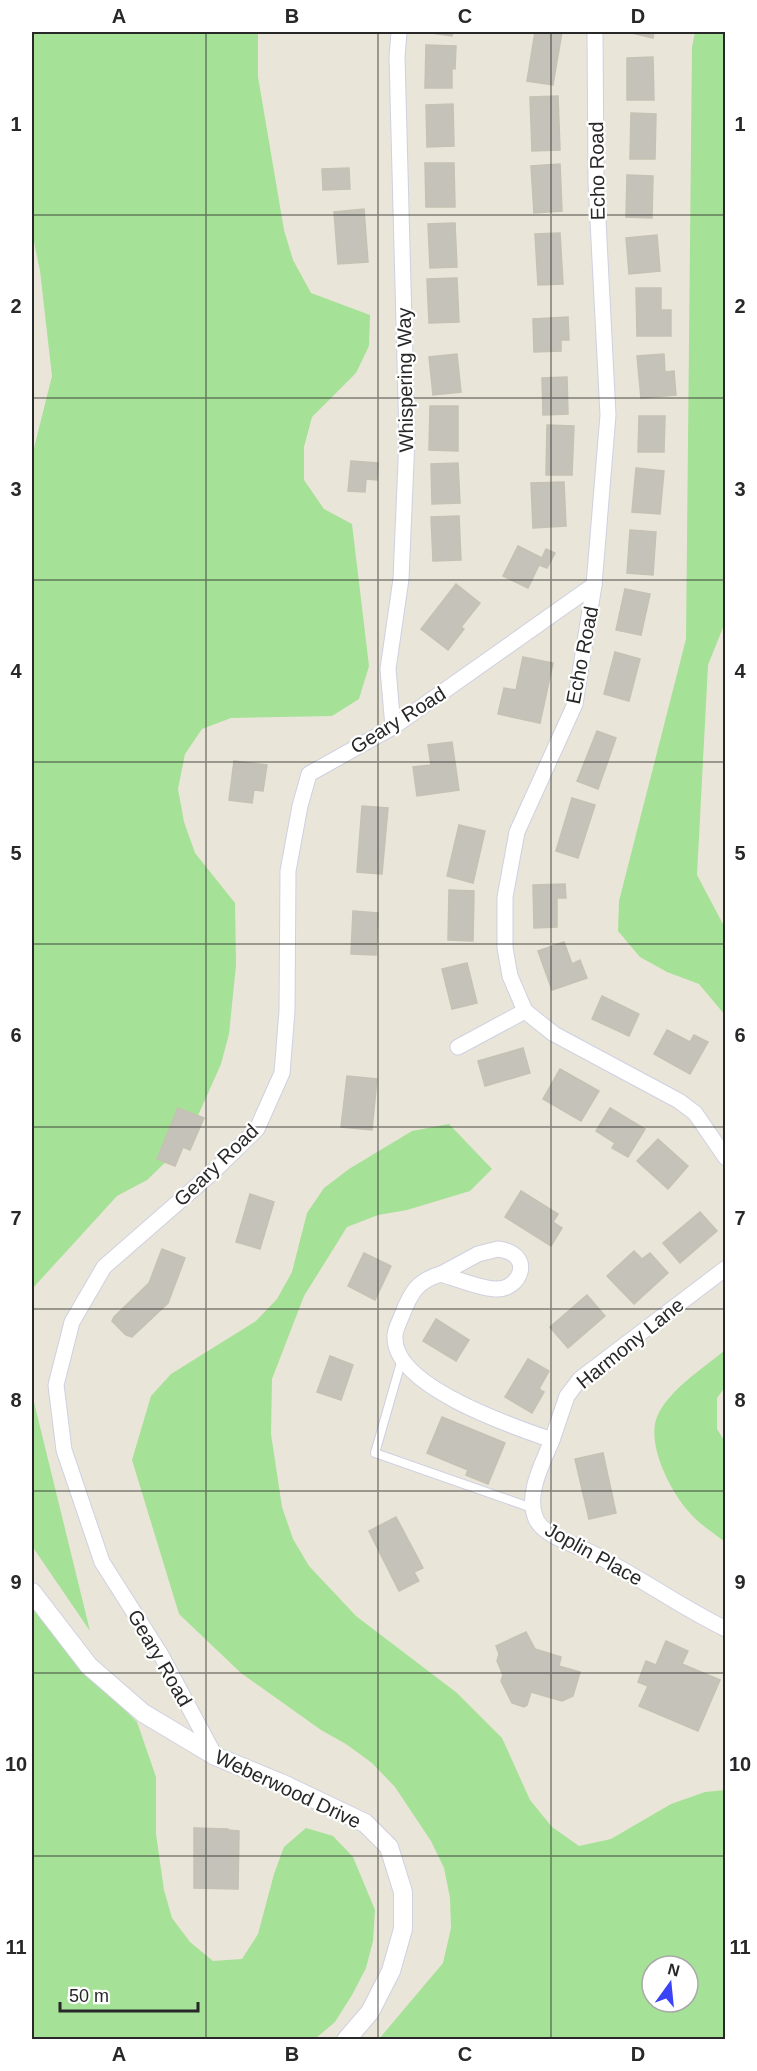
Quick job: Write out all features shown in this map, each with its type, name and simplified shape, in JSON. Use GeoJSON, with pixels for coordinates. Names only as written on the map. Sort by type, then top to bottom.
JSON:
{"type":"FeatureCollection","features":[{"type":"Feature","properties":{"kind":"street","name":"Whispering Way"},"geometry":{"type":"LineString","coordinates":[[393,728],[388,669],[401,579],[407,438],[397,57],[399,32]]}},
{"type":"Feature","properties":{"kind":"street","name":"Echo Road"},"geometry":{"type":"LineString","coordinates":[[595,32],[596,182],[608,415],[594,585],[575,704],[517,832],[506,897],[504,948],[510,976],[525,1011],[554,1034],[679,1101],[695,1113],[726,1158]]}},
{"type":"Feature","properties":{"kind":"street","name":"Geary Road"},"geometry":{"type":"LineString","coordinates":[[215,1756],[161,1655],[102,1562],[64,1450],[56,1385],[72,1322],[104,1268],[257,1130],[282,1073],[287,1011],[288,871],[300,806],[309,774],[393,728],[594,585]]}},
{"type":"Feature","properties":{"kind":"street"},"geometry":{"type":"LineString","coordinates":[[458,1047],[525,1011]]}},
{"type":"Feature","properties":{"kind":"street"},"geometry":{"type":"LineString","coordinates":[[441,1274],[497,1289],[510,1285],[517,1278],[521,1269],[519,1260],[510,1251],[498,1249],[478,1254],[441,1274],[426,1278],[417,1285],[395,1336],[397,1350],[402,1359],[422,1380],[467,1407],[503,1424],[552,1440]]}},
{"type":"Feature","properties":{"kind":"street","name":"Harmony Lane"},"geometry":{"type":"LineString","coordinates":[[552,1440],[567,1396],[580,1379],[726,1268]]}},
{"type":"Feature","properties":{"kind":"street","name":"Joplin Place"},"geometry":{"type":"LineString","coordinates":[[552,1440],[532,1494],[532,1508],[537,1521],[546,1531],[607,1560],[726,1629]]}},
{"type":"Feature","properties":{"kind":"street","name":"Weberwood Drive"},"geometry":{"type":"LineString","coordinates":[[32,1592],[89,1666],[143,1713],[215,1756],[365,1823],[389,1847],[403,1892],[403,1929],[391,1971],[370,2012],[346,2040]]}},
{"type":"Feature","properties":{"kind":"lane"},"geometry":{"type":"LineString","coordinates":[[402,1359],[375,1454],[532,1508]]}},
{"type":"Feature","properties":{"kind":"green space"},"geometry":{"type":"Polygon","coordinates":[[[32,32],[258,32],[258,77],[284,230],[293,260],[311,293],[370,315],[369,346],[356,373],[312,417],[304,447],[304,480],[324,509],[352,524],[369,666],[359,699],[332,716],[231,718],[202,729],[185,754],[178,789],[184,822],[195,853],[235,903],[236,965],[229,1034],[221,1064],[192,1129],[173,1155],[147,1180],[117,1196],[32,1289],[32,456],[52,376],[40,271],[32,232],[32,32]]]}},
{"type":"Feature","properties":{"kind":"green space"},"geometry":{"type":"Polygon","coordinates":[[[695,32],[726,32],[726,620],[708,665],[697,875],[725,928],[725,1015],[699,984],[667,972],[640,957],[618,931],[619,901],[686,639],[692,47],[695,32]]]}},
{"type":"Feature","properties":{"kind":"green space"},"geometry":{"type":"Polygon","coordinates":[[[449,1124],[492,1169],[470,1191],[407,1210],[378,1215],[347,1227],[304,1296],[272,1379],[271,1434],[282,1507],[293,1539],[309,1566],[356,1616],[457,1693],[502,1738],[530,1800],[552,1827],[579,1846],[611,1839],[671,1804],[705,1792],[725,1790],[725,2039],[379,2039],[443,1963],[451,1928],[450,1898],[444,1868],[431,1841],[395,1787],[372,1763],[241,1673],[179,1614],[132,1460],[151,1396],[171,1374],[256,1321],[277,1299],[292,1272],[307,1213],[324,1188],[349,1169],[412,1131],[449,1124]]]}},
{"type":"Feature","properties":{"kind":"green space"},"geometry":{"type":"Polygon","coordinates":[[[725,1350],[725,1387],[717,1398],[717,1429],[725,1442],[725,1542],[702,1525],[675,1493],[662,1468],[654,1428],[662,1407],[670,1397],[687,1380],[725,1350]]]}},
{"type":"Feature","properties":{"kind":"green space"},"geometry":{"type":"Polygon","coordinates":[[[32,1394],[90,1631],[32,1546],[32,1394]]]}},
{"type":"Feature","properties":{"kind":"green space"},"geometry":{"type":"Polygon","coordinates":[[[32,1600],[98,1684],[137,1722],[156,1777],[156,1834],[164,1890],[172,1918],[190,1942],[213,1961],[242,1959],[258,1934],[274,1874],[284,1847],[306,1828],[333,1836],[353,1857],[375,1910],[373,1941],[366,1968],[352,1995],[335,2022],[315,2039],[32,2039],[32,1600]]]}},
{"type":"Feature","properties":{"kind":"building"},"geometry":{"type":"Polygon","coordinates":[[[424,32],[453,32],[452,36],[424,32]]]}},
{"type":"Feature","properties":{"kind":"building"},"geometry":{"type":"Polygon","coordinates":[[[535,32],[562,32],[553,85],[527,81],[535,32]]]}},
{"type":"Feature","properties":{"kind":"building"},"geometry":{"type":"Polygon","coordinates":[[[628,32],[654,32],[653,38],[628,32]]]}},
{"type":"Feature","properties":{"kind":"building"},"geometry":{"type":"Polygon","coordinates":[[[426,45],[456,46],[455,69],[452,68],[452,88],[425,88],[426,45]]]}},
{"type":"Feature","properties":{"kind":"building"},"geometry":{"type":"Polygon","coordinates":[[[653,57],[654,100],[627,100],[627,58],[653,57]]]}},
{"type":"Feature","properties":{"kind":"building"},"geometry":{"type":"Polygon","coordinates":[[[558,96],[560,150],[532,151],[530,97],[558,96]]]}},
{"type":"Feature","properties":{"kind":"building"},"geometry":{"type":"Polygon","coordinates":[[[453,104],[454,146],[427,147],[426,105],[453,104]]]}},
{"type":"Feature","properties":{"kind":"building"},"geometry":{"type":"Polygon","coordinates":[[[631,113],[656,114],[655,159],[630,159],[631,113]]]}},
{"type":"Feature","properties":{"kind":"building"},"geometry":{"type":"Polygon","coordinates":[[[425,163],[454,163],[455,207],[426,207],[425,163]]]}},
{"type":"Feature","properties":{"kind":"building"},"geometry":{"type":"Polygon","coordinates":[[[560,164],[562,211],[534,213],[531,166],[560,164]]]}},
{"type":"Feature","properties":{"kind":"building"},"geometry":{"type":"Polygon","coordinates":[[[349,168],[350,189],[323,190],[322,169],[349,168]]]}},
{"type":"Feature","properties":{"kind":"building"},"geometry":{"type":"Polygon","coordinates":[[[627,175],[653,176],[652,218],[626,217],[627,175]]]}},
{"type":"Feature","properties":{"kind":"building"},"geometry":{"type":"Polygon","coordinates":[[[364,209],[368,262],[338,264],[334,212],[364,209]]]}},
{"type":"Feature","properties":{"kind":"building"},"geometry":{"type":"Polygon","coordinates":[[[455,223],[457,267],[430,268],[428,224],[455,223]]]}},
{"type":"Feature","properties":{"kind":"building"},"geometry":{"type":"Polygon","coordinates":[[[560,233],[563,284],[538,285],[535,234],[560,233]]]}},
{"type":"Feature","properties":{"kind":"building"},"geometry":{"type":"Polygon","coordinates":[[[657,235],[660,271],[629,274],[626,238],[657,235]]]}},
{"type":"Feature","properties":{"kind":"building"},"geometry":{"type":"Polygon","coordinates":[[[457,278],[459,322],[429,323],[427,279],[457,278]]]}},
{"type":"Feature","properties":{"kind":"building"},"geometry":{"type":"Polygon","coordinates":[[[636,288],[661,288],[661,310],[671,310],[671,336],[637,336],[636,288]]]}},
{"type":"Feature","properties":{"kind":"building"},"geometry":{"type":"Polygon","coordinates":[[[568,317],[569,340],[561,340],[561,351],[534,352],[533,319],[568,317]]]}},
{"type":"Feature","properties":{"kind":"building"},"geometry":{"type":"Polygon","coordinates":[[[457,354],[461,392],[433,395],[429,357],[457,354]]]}},
{"type":"Feature","properties":{"kind":"building"},"geometry":{"type":"Polygon","coordinates":[[[664,354],[665,372],[674,371],[676,395],[641,398],[637,356],[664,354]]]}},
{"type":"Feature","properties":{"kind":"building"},"geometry":{"type":"Polygon","coordinates":[[[567,377],[568,414],[543,415],[542,378],[567,377]]]}},
{"type":"Feature","properties":{"kind":"building"},"geometry":{"type":"Polygon","coordinates":[[[430,406],[458,406],[458,451],[429,450],[430,406]]]}},
{"type":"Feature","properties":{"kind":"building"},"geometry":{"type":"Polygon","coordinates":[[[639,416],[665,416],[664,452],[638,452],[639,416]]]}},
{"type":"Feature","properties":{"kind":"building"},"geometry":{"type":"Polygon","coordinates":[[[547,425],[574,426],[572,475],[546,475],[547,425]]]}},
{"type":"Feature","properties":{"kind":"building"},"geometry":{"type":"Polygon","coordinates":[[[351,461],[378,463],[377,480],[366,479],[365,492],[348,491],[351,461]]]}},
{"type":"Feature","properties":{"kind":"building"},"geometry":{"type":"Polygon","coordinates":[[[458,463],[460,503],[432,504],[431,464],[458,463]]]}},
{"type":"Feature","properties":{"kind":"building"},"geometry":{"type":"Polygon","coordinates":[[[636,468],[664,471],[660,514],[632,512],[636,468]]]}},
{"type":"Feature","properties":{"kind":"building"},"geometry":{"type":"Polygon","coordinates":[[[564,482],[566,526],[533,528],[531,483],[564,482]]]}},
{"type":"Feature","properties":{"kind":"building"},"geometry":{"type":"Polygon","coordinates":[[[459,516],[461,560],[433,561],[431,517],[459,516]]]}},
{"type":"Feature","properties":{"kind":"building"},"geometry":{"type":"Polygon","coordinates":[[[630,530],[656,532],[653,575],[627,573],[630,530]]]}},
{"type":"Feature","properties":{"kind":"building"},"geometry":{"type":"Polygon","coordinates":[[[518,546],[542,558],[546,549],[555,553],[547,568],[539,565],[528,588],[503,576],[518,546]]]}},
{"type":"Feature","properties":{"kind":"building"},"geometry":{"type":"Polygon","coordinates":[[[456,584],[480,603],[461,627],[464,629],[448,650],[421,629],[456,584]]]}},
{"type":"Feature","properties":{"kind":"building"},"geometry":{"type":"Polygon","coordinates":[[[625,589],[650,594],[641,635],[616,630],[625,589]]]}},
{"type":"Feature","properties":{"kind":"building"},"geometry":{"type":"Polygon","coordinates":[[[615,652],[640,659],[629,701],[604,694],[615,652]]]}},
{"type":"Feature","properties":{"kind":"building"},"geometry":{"type":"Polygon","coordinates":[[[523,657],[553,663],[540,723],[498,714],[504,688],[516,690],[523,657]]]}},
{"type":"Feature","properties":{"kind":"building"},"geometry":{"type":"Polygon","coordinates":[[[597,731],[616,738],[598,789],[577,781],[597,731]]]}},
{"type":"Feature","properties":{"kind":"building"},"geometry":{"type":"Polygon","coordinates":[[[452,742],[459,790],[417,796],[413,767],[431,765],[428,745],[452,742]]]}},
{"type":"Feature","properties":{"kind":"building"},"geometry":{"type":"Polygon","coordinates":[[[234,761],[267,765],[263,791],[254,790],[252,803],[229,800],[234,761]]]}},
{"type":"Feature","properties":{"kind":"building"},"geometry":{"type":"Polygon","coordinates":[[[572,798],[595,805],[578,858],[556,851],[572,798]]]}},
{"type":"Feature","properties":{"kind":"building"},"geometry":{"type":"Polygon","coordinates":[[[362,806],[388,808],[382,874],[357,872],[362,806]]]}},
{"type":"Feature","properties":{"kind":"building"},"geometry":{"type":"Polygon","coordinates":[[[459,825],[485,831],[473,883],[447,876],[459,825]]]}},
{"type":"Feature","properties":{"kind":"building"},"geometry":{"type":"Polygon","coordinates":[[[565,884],[566,898],[557,898],[557,927],[534,928],[533,885],[565,884]]]}},
{"type":"Feature","properties":{"kind":"building"},"geometry":{"type":"Polygon","coordinates":[[[449,890],[474,891],[473,941],[448,940],[449,890]]]}},
{"type":"Feature","properties":{"kind":"building"},"geometry":{"type":"Polygon","coordinates":[[[353,911],[378,913],[376,955],[351,954],[353,911]]]}},
{"type":"Feature","properties":{"kind":"building"},"geometry":{"type":"Polygon","coordinates":[[[564,942],[572,964],[580,960],[587,978],[552,990],[538,951],[564,942]]]}},
{"type":"Feature","properties":{"kind":"building"},"geometry":{"type":"Polygon","coordinates":[[[467,963],[477,1003],[452,1009],[442,969],[467,963]]]}},
{"type":"Feature","properties":{"kind":"building"},"geometry":{"type":"Polygon","coordinates":[[[602,996],[639,1014],[629,1036],[592,1019],[602,996]]]}},
{"type":"Feature","properties":{"kind":"building"},"geometry":{"type":"Polygon","coordinates":[[[667,1030],[690,1042],[694,1035],[708,1042],[690,1074],[654,1054],[667,1030]]]}},
{"type":"Feature","properties":{"kind":"building"},"geometry":{"type":"Polygon","coordinates":[[[523,1048],[530,1073],[485,1086],[478,1061],[523,1048]]]}},
{"type":"Feature","properties":{"kind":"building"},"geometry":{"type":"Polygon","coordinates":[[[560,1069],[599,1091],[581,1121],[543,1099],[560,1069]]]}},
{"type":"Feature","properties":{"kind":"building"},"geometry":{"type":"Polygon","coordinates":[[[347,1076],[377,1079],[372,1130],[341,1127],[347,1076]]]}},
{"type":"Feature","properties":{"kind":"building"},"geometry":{"type":"Polygon","coordinates":[[[178,1108],[204,1118],[190,1150],[183,1147],[175,1166],[157,1159],[178,1108]]]}},
{"type":"Feature","properties":{"kind":"building"},"geometry":{"type":"Polygon","coordinates":[[[610,1108],[645,1129],[628,1157],[612,1148],[615,1143],[596,1131],[610,1108]]]}},
{"type":"Feature","properties":{"kind":"building"},"geometry":{"type":"Polygon","coordinates":[[[658,1139],[688,1166],[668,1189],[637,1161],[658,1139]]]}},
{"type":"Feature","properties":{"kind":"building"},"geometry":{"type":"Polygon","coordinates":[[[521,1191],[558,1214],[553,1222],[562,1228],[551,1246],[505,1217],[521,1191]]]}},
{"type":"Feature","properties":{"kind":"building"},"geometry":{"type":"Polygon","coordinates":[[[250,1194],[274,1202],[260,1249],[236,1242],[250,1194]]]}},
{"type":"Feature","properties":{"kind":"building"},"geometry":{"type":"Polygon","coordinates":[[[700,1212],[717,1231],[680,1263],[663,1243],[700,1212]]]}},
{"type":"Feature","properties":{"kind":"building"},"geometry":{"type":"Polygon","coordinates":[[[162,1249],[185,1258],[168,1303],[132,1337],[126,1335],[112,1321],[149,1283],[162,1249]]]}},
{"type":"Feature","properties":{"kind":"building"},"geometry":{"type":"Polygon","coordinates":[[[634,1251],[642,1259],[650,1253],[668,1273],[634,1304],[607,1276],[634,1251]]]}},
{"type":"Feature","properties":{"kind":"building"},"geometry":{"type":"Polygon","coordinates":[[[364,1253],[391,1266],[375,1300],[348,1286],[364,1253]]]}},
{"type":"Feature","properties":{"kind":"building"},"geometry":{"type":"Polygon","coordinates":[[[587,1295],[605,1316],[568,1348],[550,1327],[587,1295]]]}},
{"type":"Feature","properties":{"kind":"building"},"geometry":{"type":"Polygon","coordinates":[[[436,1319],[469,1340],[456,1361],[423,1341],[436,1319]]]}},
{"type":"Feature","properties":{"kind":"building"},"geometry":{"type":"Polygon","coordinates":[[[330,1356],[353,1365],[341,1400],[317,1392],[330,1356]]]}},
{"type":"Feature","properties":{"kind":"building"},"geometry":{"type":"Polygon","coordinates":[[[528,1359],[549,1371],[539,1389],[544,1392],[532,1413],[505,1397],[528,1359]]]}},
{"type":"Feature","properties":{"kind":"building"},"geometry":{"type":"Polygon","coordinates":[[[442,1417],[505,1443],[488,1484],[466,1475],[468,1470],[427,1453],[442,1417]]]}},
{"type":"Feature","properties":{"kind":"building"},"geometry":{"type":"Polygon","coordinates":[[[603,1453],[616,1513],[589,1519],[575,1459],[603,1453]]]}},
{"type":"Feature","properties":{"kind":"building"},"geometry":{"type":"Polygon","coordinates":[[[396,1517],[423,1568],[414,1572],[419,1581],[399,1591],[369,1531],[396,1517]]]}},
{"type":"Feature","properties":{"kind":"building"},"geometry":{"type":"Polygon","coordinates":[[[526,1632],[535,1649],[561,1657],[559,1666],[580,1672],[573,1696],[562,1701],[531,1692],[527,1705],[524,1707],[512,1703],[501,1681],[503,1675],[497,1661],[499,1654],[496,1646],[526,1632]]]}},
{"type":"Feature","properties":{"kind":"building"},"geometry":{"type":"Polygon","coordinates":[[[666,1641],[688,1651],[682,1664],[720,1680],[698,1731],[639,1706],[648,1686],[638,1682],[646,1661],[656,1665],[666,1641]]]}},
{"type":"Feature","properties":{"kind":"building"},"geometry":{"type":"Polygon","coordinates":[[[194,1828],[239,1831],[238,1889],[194,1888],[194,1828]]]}}]}
